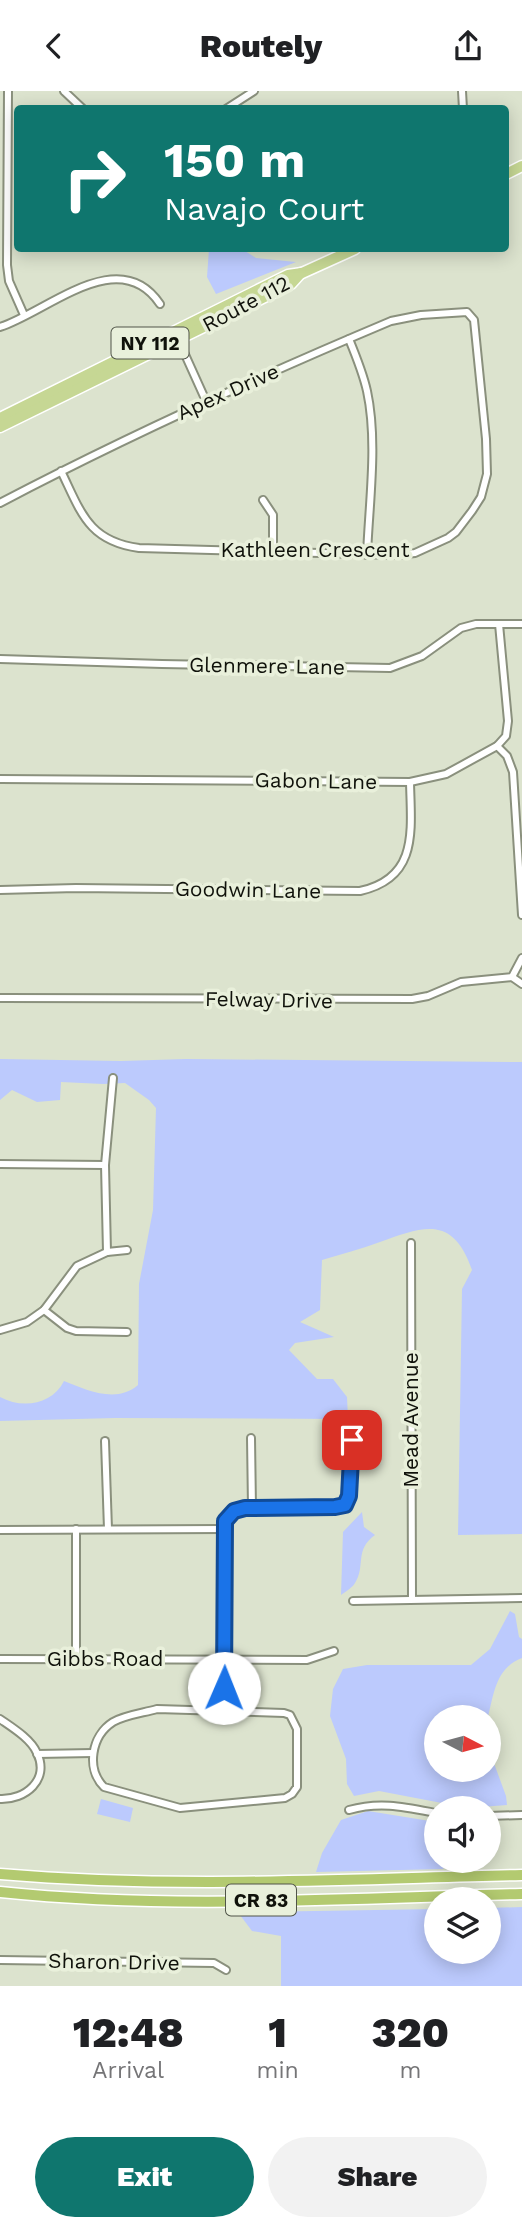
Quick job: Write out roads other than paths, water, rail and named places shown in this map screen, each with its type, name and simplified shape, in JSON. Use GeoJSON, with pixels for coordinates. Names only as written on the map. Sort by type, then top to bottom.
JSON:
{"type":"FeatureCollection","features":[{"type":"Feature","properties":{"kind":"highway","name":"CR 83"},"geometry":{"type":"LineString","coordinates":[[0,1874],[146,1882],[522,1875]]}},
{"type":"Feature","properties":{"kind":"highway","name":"CR 83"},"geometry":{"type":"LineString","coordinates":[[0,1892],[87,1899],[162,1901],[522,1894]]}},
{"type":"Feature","properties":{"kind":"main road","name":"Route 112"},"geometry":{"type":"LineString","coordinates":[[0,427],[288,275],[302,273],[348,252]]}},
{"type":"Feature","properties":{"kind":"main road","name":"Route 112"},"geometry":{"type":"LineString","coordinates":[[0,418],[111,361],[176,335]]}},
{"type":"Feature","properties":{"kind":"street"},"geometry":{"type":"LineString","coordinates":[[8,91],[4,194],[7,265],[9,281],[23,315]]}},
{"type":"Feature","properties":{"kind":"street"},"geometry":{"type":"LineString","coordinates":[[64,91],[79,105]]}},
{"type":"Feature","properties":{"kind":"street"},"geometry":{"type":"LineString","coordinates":[[232,105],[254,91]]}},
{"type":"Feature","properties":{"kind":"street"},"geometry":{"type":"LineString","coordinates":[[0,327],[91,284],[115,278],[138,283],[149,290],[160,304]]}},
{"type":"Feature","properties":{"kind":"street","name":"Apex Drive"},"geometry":{"type":"LineString","coordinates":[[0,503],[205,401],[349,339],[405,317],[467,312]]}},
{"type":"Feature","properties":{"kind":"street","name":"Kathleen Crescent"},"geometry":{"type":"LineString","coordinates":[[61,471],[89,525],[107,540],[122,546],[367,555],[415,552],[448,538],[463,524],[481,497],[487,474],[477,330],[474,320],[467,312]]}},
{"type":"Feature","properties":{"kind":"street"},"geometry":{"type":"LineString","coordinates":[[176,335],[205,401]]}},
{"type":"Feature","properties":{"kind":"street"},"geometry":{"type":"LineString","coordinates":[[349,339],[363,376],[369,411],[371,464],[367,555]]}},
{"type":"Feature","properties":{"kind":"street"},"geometry":{"type":"LineString","coordinates":[[263,500],[273,515],[273,551]]}},
{"type":"Feature","properties":{"kind":"street","name":"Glenmere Lane"},"geometry":{"type":"LineString","coordinates":[[0,659],[390,668],[422,656],[461,628],[476,624],[522,624]]}},
{"type":"Feature","properties":{"kind":"street"},"geometry":{"type":"LineString","coordinates":[[499,624],[508,729],[497,747],[507,756],[513,772],[522,915]]}},
{"type":"Feature","properties":{"kind":"street","name":"Gabon Lane"},"geometry":{"type":"LineString","coordinates":[[0,779],[410,782],[446,774],[497,747]]}},
{"type":"Feature","properties":{"kind":"street","name":"Goodwin Lane"},"geometry":{"type":"LineString","coordinates":[[0,890],[76,888],[360,891],[382,884],[401,867],[408,852],[412,834],[410,782]]}},
{"type":"Feature","properties":{"kind":"street"},"geometry":{"type":"LineString","coordinates":[[522,958],[512,977],[522,984]]}},
{"type":"Feature","properties":{"kind":"street","name":"Felway Drive"},"geometry":{"type":"LineString","coordinates":[[0,998],[412,999],[428,996],[461,982],[512,977]]}},
{"type":"Feature","properties":{"kind":"street"},"geometry":{"type":"LineString","coordinates":[[107,1252],[105,1165],[113,1078]]}},
{"type":"Feature","properties":{"kind":"street"},"geometry":{"type":"LineString","coordinates":[[0,1164],[105,1165]]}},
{"type":"Feature","properties":{"kind":"street","name":"Mead Avenue"},"geometry":{"type":"LineString","coordinates":[[411,1243],[412,1598]]}},
{"type":"Feature","properties":{"kind":"street"},"geometry":{"type":"LineString","coordinates":[[0,1330],[27,1322],[44,1310],[78,1266],[107,1252],[127,1250]]}},
{"type":"Feature","properties":{"kind":"street"},"geometry":{"type":"LineString","coordinates":[[44,1310],[67,1328],[76,1331],[127,1332]]}},
{"type":"Feature","properties":{"kind":"street"},"geometry":{"type":"LineString","coordinates":[[251,1438],[252,1508]]}},
{"type":"Feature","properties":{"kind":"street"},"geometry":{"type":"LineString","coordinates":[[224,1713],[225,1529],[228,1518],[238,1509],[345,1505],[349,1496],[352,1440]]}},
{"type":"Feature","properties":{"kind":"street"},"geometry":{"type":"LineString","coordinates":[[105,1441],[108,1529]]}},
{"type":"Feature","properties":{"kind":"street"},"geometry":{"type":"LineString","coordinates":[[76,1529],[76,1660]]}},
{"type":"Feature","properties":{"kind":"street"},"geometry":{"type":"LineString","coordinates":[[0,1530],[225,1529]]}},
{"type":"Feature","properties":{"kind":"street"},"geometry":{"type":"LineString","coordinates":[[353,1601],[522,1598]]}},
{"type":"Feature","properties":{"kind":"street","name":"Gibbs Road"},"geometry":{"type":"LineString","coordinates":[[0,1659],[307,1660],[334,1651]]}},
{"type":"Feature","properties":{"kind":"street"},"geometry":{"type":"LineString","coordinates":[[157,1709],[284,1713],[292,1717],[297,1728],[298,1784],[292,1794],[285,1798],[173,1807],[104,1787],[97,1780],[93,1753],[103,1731],[118,1720],[157,1709]]}},
{"type":"Feature","properties":{"kind":"street"},"geometry":{"type":"LineString","coordinates":[[0,1719],[24,1737],[37,1754],[40,1765],[39,1779],[29,1792],[12,1800],[0,1799]]}},
{"type":"Feature","properties":{"kind":"street"},"geometry":{"type":"LineString","coordinates":[[37,1754],[93,1753]]}},
{"type":"Feature","properties":{"kind":"street"},"geometry":{"type":"LineString","coordinates":[[349,1809],[367,1804],[386,1804],[424,1811]]}},
{"type":"Feature","properties":{"kind":"street"},"geometry":{"type":"LineString","coordinates":[[501,1816],[522,1815]]}},
{"type":"Feature","properties":{"kind":"street","name":"Sharon Drive"},"geometry":{"type":"LineString","coordinates":[[0,1960],[214,1963],[226,1970]]}}]}
